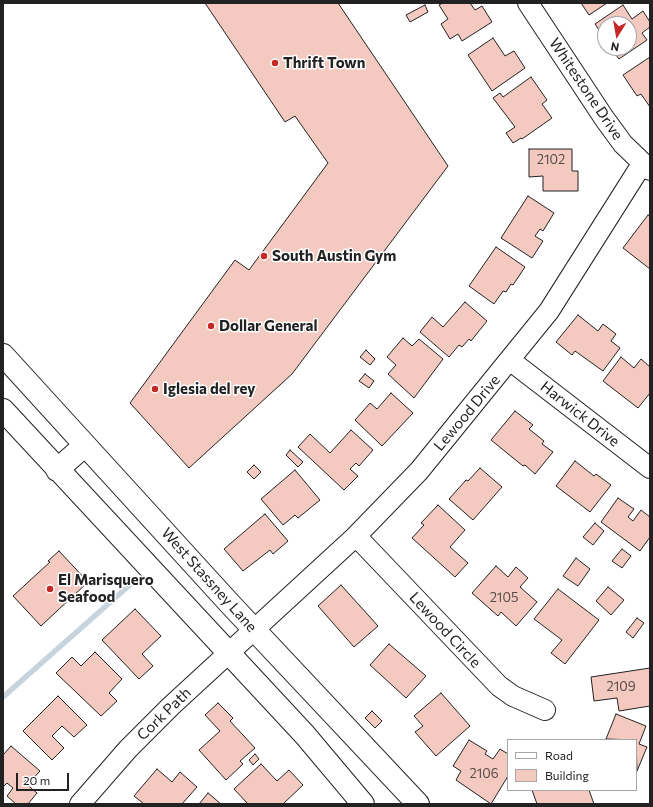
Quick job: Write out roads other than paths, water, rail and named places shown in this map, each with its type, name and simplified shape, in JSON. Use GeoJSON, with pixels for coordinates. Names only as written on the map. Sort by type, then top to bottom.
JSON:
{"type":"FeatureCollection","features":[{"type":"Feature","properties":{"kind":"main road","name":"West Stassney Lane"},"geometry":{"type":"LineString","coordinates":[[3,355],[84,446],[254,630],[418,804]]}},
{"type":"Feature","properties":{"kind":"main road"},"geometry":{"type":"LineString","coordinates":[[3,410],[57,470],[305,735],[363,804]]}},
{"type":"Feature","properties":{"kind":"main road"},"geometry":{"type":"LineString","coordinates":[[57,470],[84,446]]}},
{"type":"Feature","properties":{"kind":"street","name":"Whitestone Drive"},"geometry":{"type":"LineString","coordinates":[[528,3],[622,144],[646,167]]}},
{"type":"Feature","properties":{"kind":"street","name":"Lewood Drive"},"geometry":{"type":"LineString","coordinates":[[254,630],[356,536],[419,471],[511,361],[549,311],[646,167]]}},
{"type":"Feature","properties":{"kind":"street","name":"Harwick Drive"},"geometry":{"type":"LineString","coordinates":[[511,361],[650,468]]}},
{"type":"Feature","properties":{"kind":"street","name":"Lewood Circle"},"geometry":{"type":"LineString","coordinates":[[356,536],[498,686],[513,696],[545,710]]}},
{"type":"Feature","properties":{"kind":"street","name":"Cork Path"},"geometry":{"type":"LineString","coordinates":[[80,804],[128,749],[254,630]]}},
{"type":"Feature","properties":{"kind":"waterway"},"geometry":{"type":"LineString","coordinates":[[3,697],[132,583]]}},
{"type":"Feature","properties":{"kind":"place","name":"Thrift Town"},"geometry":{"type":"Point","coordinates":[275,63]}},
{"type":"Feature","properties":{"kind":"place","name":"South Austin Gym"},"geometry":{"type":"Point","coordinates":[264,256]}},
{"type":"Feature","properties":{"kind":"place","name":"Dollar General"},"geometry":{"type":"Point","coordinates":[211,326]}},
{"type":"Feature","properties":{"kind":"place","name":"Iglesia del rey"},"geometry":{"type":"Point","coordinates":[155,389]}},
{"type":"Feature","properties":{"kind":"place","name":"El Marisquero Seafood"},"geometry":{"type":"Point","coordinates":[50,589]}}]}
